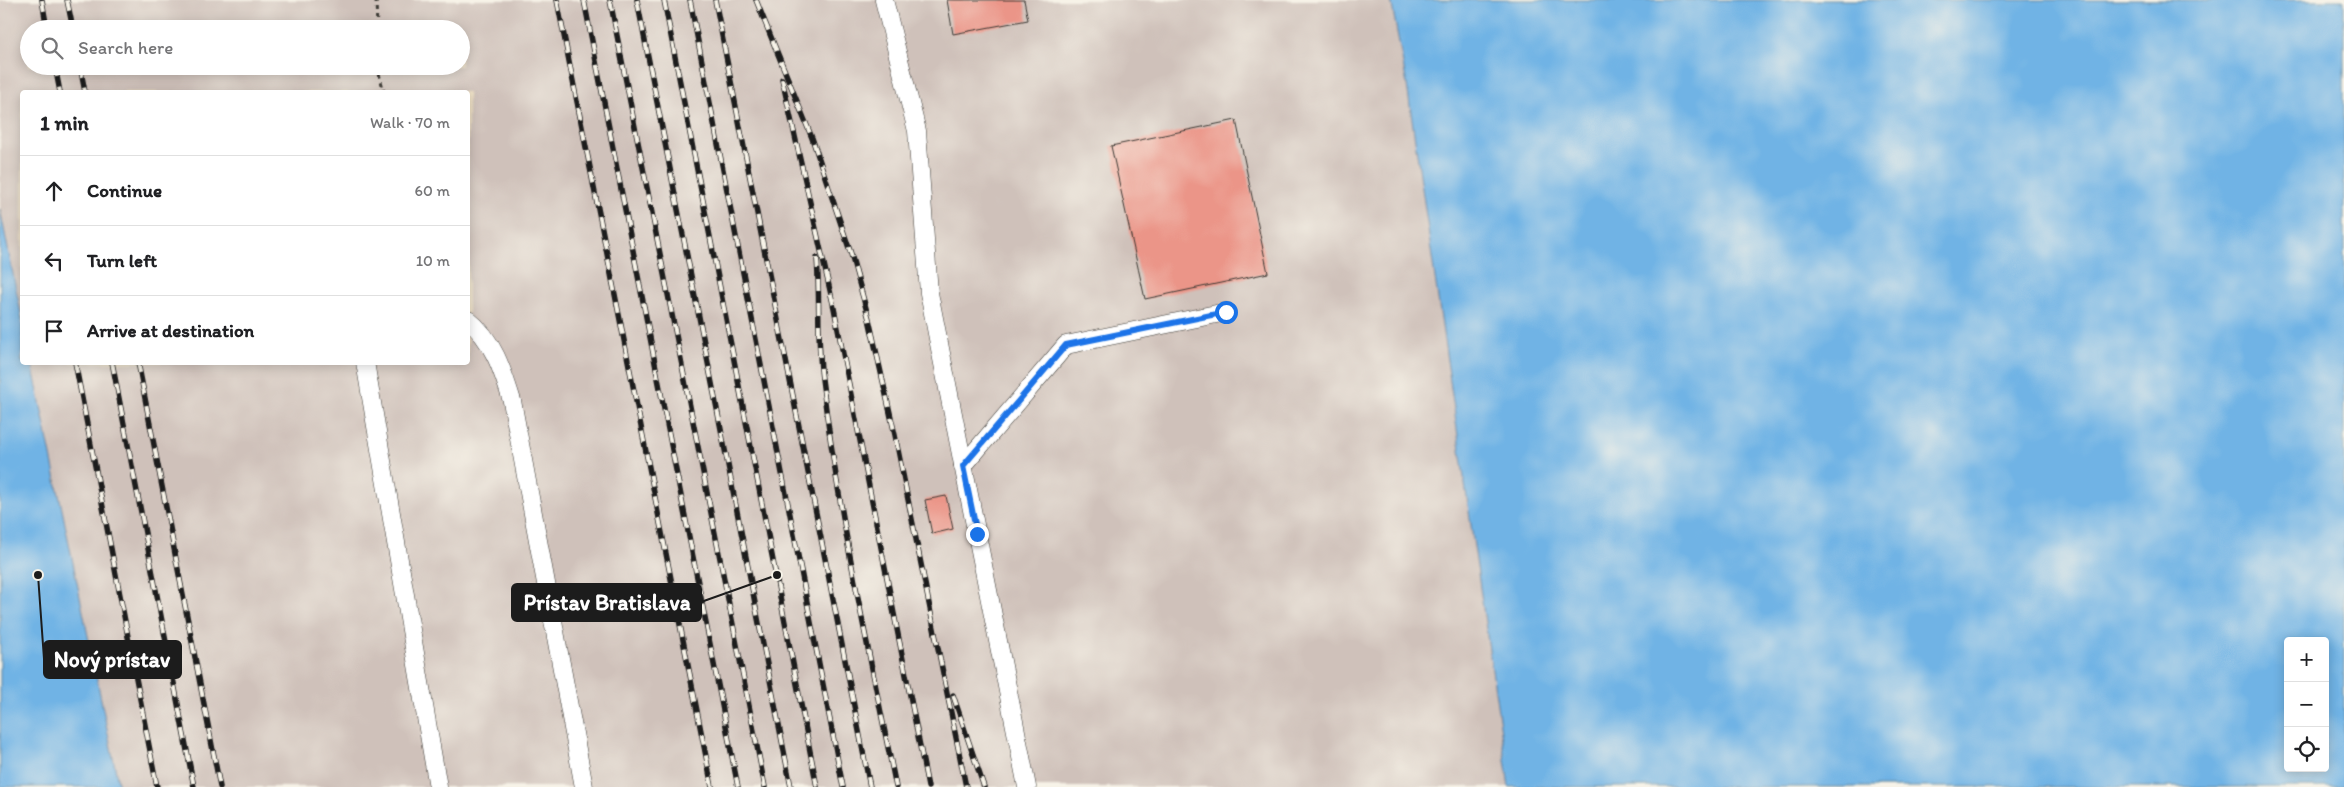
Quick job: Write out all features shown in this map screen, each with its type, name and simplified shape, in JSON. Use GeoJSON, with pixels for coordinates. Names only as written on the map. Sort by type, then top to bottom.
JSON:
{"type":"FeatureCollection","features":[{"type":"Feature","properties":{"kind":"lane"},"geometry":{"type":"LineString","coordinates":[[884,0],[917,131],[929,293],[1027,787]]}},
{"type":"Feature","properties":{"kind":"lane"},"geometry":{"type":"LineString","coordinates":[[963,466],[1066,345],[1226,312]]}},
{"type":"Feature","properties":{"kind":"lane"},"geometry":{"type":"LineString","coordinates":[[470,322],[500,362],[512,401],[584,787]]}},
{"type":"Feature","properties":{"kind":"lane"},"geometry":{"type":"LineString","coordinates":[[367,365],[438,787]]}},
{"type":"Feature","properties":{"kind":"path"},"geometry":{"type":"LineString","coordinates":[[376,0],[377,20]]}},
{"type":"Feature","properties":{"kind":"path"},"geometry":{"type":"LineString","coordinates":[[379,75],[383,90]]}},
{"type":"Feature","properties":{"kind":"shaded area"},"geometry":{"type":"Polygon","coordinates":[[[0,0],[1391,0],[1407,85],[1509,787],[119,787],[32,365],[470,365],[470,90],[20,90],[20,308],[0,209],[0,0]]]}},
{"type":"Feature","properties":{"kind":"water"},"geometry":{"type":"Polygon","coordinates":[[[1391,0],[2344,0],[2344,787],[1509,787],[1407,85],[1391,0]]]}},
{"type":"Feature","properties":{"kind":"water"},"geometry":{"type":"Polygon","coordinates":[[[0,209],[20,308],[20,365],[32,365],[119,787],[0,787],[0,209]]]}},
{"type":"Feature","properties":{"kind":"building"},"geometry":{"type":"Polygon","coordinates":[[[947,0],[1024,0],[1028,20],[953,34],[947,0]]]}},
{"type":"Feature","properties":{"kind":"building"},"geometry":{"type":"Polygon","coordinates":[[[1236,120],[1268,273],[1145,299],[1111,146],[1236,120]]]}},
{"type":"Feature","properties":{"kind":"building"},"geometry":{"type":"Polygon","coordinates":[[[946,496],[953,529],[932,534],[925,500],[946,496]]]}},
{"type":"Feature","properties":{"kind":"railway"},"geometry":{"type":"LineString","coordinates":[[42,0],[45,20]]}},
{"type":"Feature","properties":{"kind":"railway"},"geometry":{"type":"LineString","coordinates":[[67,0],[71,20]]}},
{"type":"Feature","properties":{"kind":"railway"},"geometry":{"type":"LineString","coordinates":[[557,0],[712,787]]}},
{"type":"Feature","properties":{"kind":"railway"},"geometry":{"type":"LineString","coordinates":[[584,0],[738,787]]}},
{"type":"Feature","properties":{"kind":"railway"},"geometry":{"type":"LineString","coordinates":[[610,0],[765,787]]}},
{"type":"Feature","properties":{"kind":"railway"},"geometry":{"type":"LineString","coordinates":[[637,0],[791,787]]}},
{"type":"Feature","properties":{"kind":"railway"},"geometry":{"type":"LineString","coordinates":[[664,0],[817,787]]}},
{"type":"Feature","properties":{"kind":"railway"},"geometry":{"type":"LineString","coordinates":[[690,0],[843,787]]}},
{"type":"Feature","properties":{"kind":"railway"},"geometry":{"type":"LineString","coordinates":[[715,0],[870,787]]}},
{"type":"Feature","properties":{"kind":"railway"},"geometry":{"type":"LineString","coordinates":[[756,0],[812,138],[851,254],[869,319],[895,435],[966,787]]}},
{"type":"Feature","properties":{"kind":"railway"},"geometry":{"type":"LineString","coordinates":[[57,75],[60,90]]}},
{"type":"Feature","properties":{"kind":"railway"},"geometry":{"type":"LineString","coordinates":[[82,75],[85,90]]}},
{"type":"Feature","properties":{"kind":"railway"},"geometry":{"type":"LineString","coordinates":[[782,79],[834,308],[928,787]]}},
{"type":"Feature","properties":{"kind":"railway"},"geometry":{"type":"LineString","coordinates":[[817,258],[820,364],[829,430],[855,584],[896,787]]}},
{"type":"Feature","properties":{"kind":"railway"},"geometry":{"type":"LineString","coordinates":[[76,365],[157,787]]}},
{"type":"Feature","properties":{"kind":"railway"},"geometry":{"type":"LineString","coordinates":[[113,365],[194,787]]}},
{"type":"Feature","properties":{"kind":"railway"},"geometry":{"type":"LineString","coordinates":[[139,365],[220,787]]}},
{"type":"Feature","properties":{"kind":"railway"},"geometry":{"type":"LineString","coordinates":[[953,695],[984,787]]}},
{"type":"Feature","properties":{"kind":"place","name":"Nový prístav"},"geometry":{"type":"Point","coordinates":[38,575]}},
{"type":"Feature","properties":{"kind":"place","name":"Prístav Bratislava"},"geometry":{"type":"Point","coordinates":[777,575]}},
{"type":"Feature","properties":{"kind":"route"},"geometry":{"type":"LineString","coordinates":[[977,534],[963,466],[1066,345],[1226,312]]}}]}
